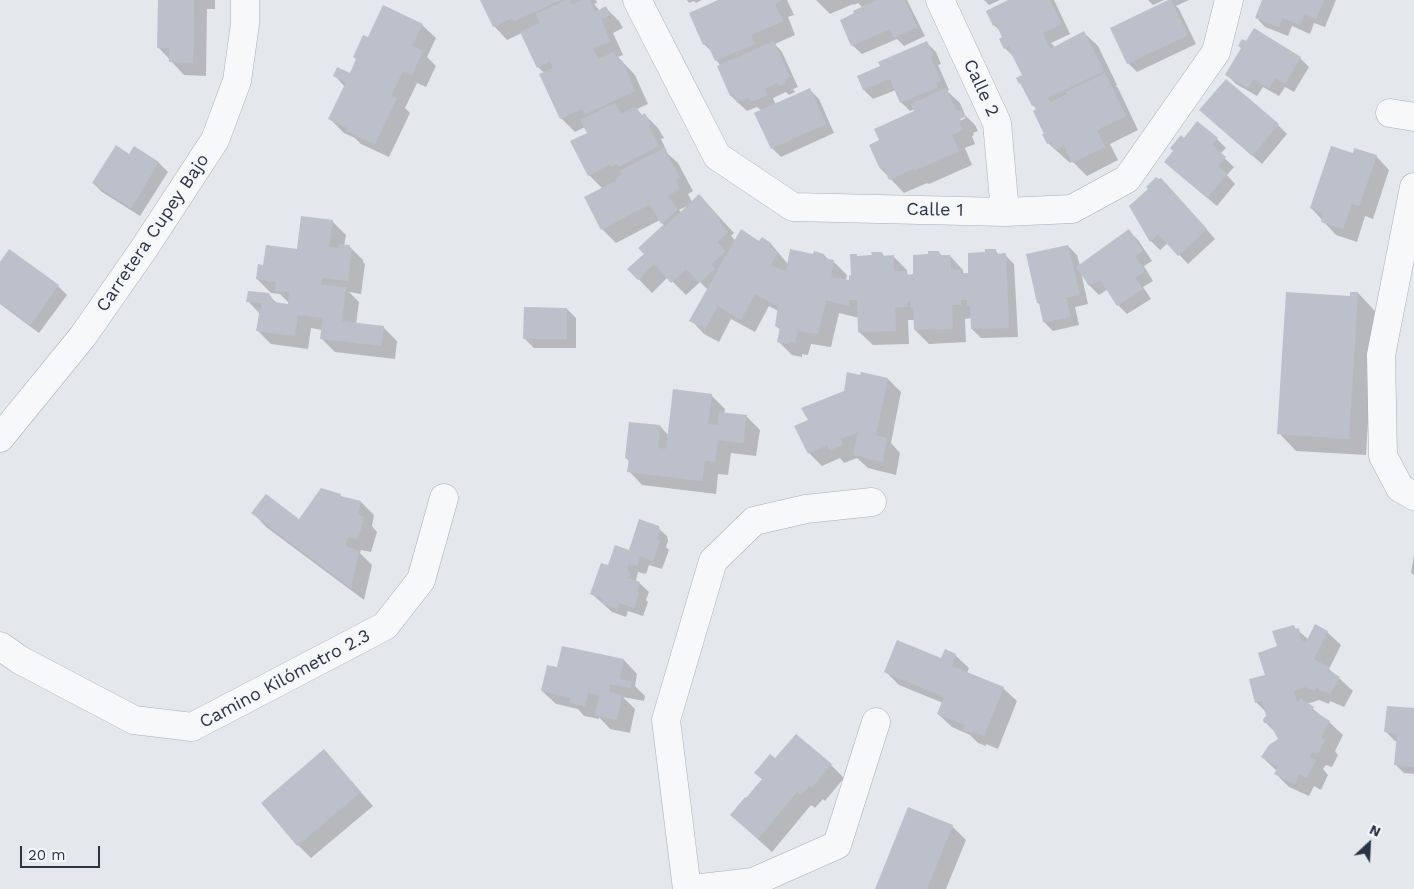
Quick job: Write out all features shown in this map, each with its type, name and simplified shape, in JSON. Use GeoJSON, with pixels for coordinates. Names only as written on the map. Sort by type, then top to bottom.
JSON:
{"type":"FeatureCollection","features":[{"type":"Feature","properties":{"kind":"street","name":"Carretera Cupey Bajo"},"geometry":{"type":"LineString","coordinates":[[0,438],[83,336],[143,250],[215,140],[237,81],[245,24],[245,0]]}},
{"type":"Feature","properties":{"kind":"street","name":"Calle 1"},"geometry":{"type":"LineString","coordinates":[[637,0],[717,156],[794,207],[1005,212],[1072,209],[1127,178],[1216,52],[1229,0]]}},
{"type":"Feature","properties":{"kind":"street","name":"Calle 2"},"geometry":{"type":"LineString","coordinates":[[940,0],[998,123],[1005,212]]}},
{"type":"Feature","properties":{"kind":"street"},"geometry":{"type":"LineString","coordinates":[[1414,187],[1381,355],[1383,456],[1400,488],[1414,496]]}},
{"type":"Feature","properties":{"kind":"street","name":"Camino Kilómetro 2.3"},"geometry":{"type":"LineString","coordinates":[[0,646],[20,660],[134,720],[192,727],[385,626],[421,580],[444,498]]}},
{"type":"Feature","properties":{"kind":"street"},"geometry":{"type":"LineString","coordinates":[[687,889],[666,720],[713,561],[754,521],[806,509],[872,502]]}},
{"type":"Feature","properties":{"kind":"street"},"geometry":{"type":"LineString","coordinates":[[693,889],[753,882],[837,845],[876,722]]}},
{"type":"Feature","properties":{"kind":"building"},"geometry":{"type":"Polygon","coordinates":[[[158,0],[194,0],[193,63],[169,62],[169,48],[157,48],[158,0]]]}},
{"type":"Feature","properties":{"kind":"building"},"geometry":{"type":"Polygon","coordinates":[[[480,0],[561,0],[514,21],[512,18],[493,27],[480,0]]]}},
{"type":"Feature","properties":{"kind":"building"},"geometry":{"type":"Polygon","coordinates":[[[570,0],[572,5],[582,0],[590,0],[595,12],[606,6],[610,15],[601,19],[610,41],[593,49],[598,59],[614,52],[619,61],[622,60],[635,91],[585,114],[582,109],[560,119],[539,74],[553,68],[550,61],[537,68],[520,32],[540,23],[536,14],[570,0]]]}},
{"type":"Feature","properties":{"kind":"building"},"geometry":{"type":"Polygon","coordinates":[[[718,0],[783,0],[775,4],[783,21],[751,35],[755,44],[715,61],[707,43],[703,45],[689,13],[718,0]]]}},
{"type":"Feature","properties":{"kind":"building"},"geometry":{"type":"Polygon","coordinates":[[[876,0],[905,0],[917,27],[894,38],[890,29],[851,46],[840,20],[854,13],[853,11],[876,0]]]}},
{"type":"Feature","properties":{"kind":"building"},"geometry":{"type":"Polygon","coordinates":[[[1008,0],[1050,0],[1062,24],[1043,33],[1050,49],[1084,31],[1104,71],[1048,98],[1050,103],[1067,94],[1066,92],[1105,73],[1126,116],[1097,130],[1105,147],[1072,163],[1064,146],[1055,150],[1051,142],[1047,144],[1033,111],[1036,109],[1034,105],[1032,106],[1016,78],[1022,75],[1011,50],[1009,46],[1004,49],[999,39],[1002,37],[996,24],[993,26],[986,11],[1008,0]]]}},
{"type":"Feature","properties":{"kind":"building"},"geometry":{"type":"Polygon","coordinates":[[[1171,0],[1188,35],[1127,64],[1110,28],[1171,0]]]}},
{"type":"Feature","properties":{"kind":"building"},"geometry":{"type":"Polygon","coordinates":[[[1262,0],[1324,0],[1316,19],[1305,14],[1300,25],[1283,18],[1279,27],[1255,18],[1262,0]]]}},
{"type":"Feature","properties":{"kind":"building"},"geometry":{"type":"Polygon","coordinates":[[[383,5],[423,24],[412,46],[423,51],[412,75],[403,71],[391,96],[397,98],[375,144],[346,131],[347,128],[328,119],[346,82],[333,76],[337,67],[350,73],[356,59],[353,57],[363,35],[368,37],[383,5]]]}},
{"type":"Feature","properties":{"kind":"building"},"geometry":{"type":"Polygon","coordinates":[[[1254,28],[1301,57],[1285,84],[1275,78],[1269,88],[1253,79],[1248,88],[1225,75],[1241,48],[1238,46],[1242,39],[1246,41],[1254,28]]]}},
{"type":"Feature","properties":{"kind":"building"},"geometry":{"type":"Polygon","coordinates":[[[774,41],[790,77],[785,79],[786,83],[779,86],[777,83],[765,89],[767,95],[751,102],[749,97],[737,103],[734,95],[730,96],[717,66],[774,41]]]}},
{"type":"Feature","properties":{"kind":"building"},"geometry":{"type":"Polygon","coordinates":[[[927,41],[933,55],[930,56],[941,81],[936,83],[938,87],[900,103],[890,79],[863,90],[857,76],[880,66],[878,62],[927,41]]]}},
{"type":"Feature","properties":{"kind":"building"},"geometry":{"type":"Polygon","coordinates":[[[1226,79],[1279,124],[1252,156],[1199,110],[1226,79]]]}},
{"type":"Feature","properties":{"kind":"building"},"geometry":{"type":"Polygon","coordinates":[[[810,88],[826,124],[771,149],[754,113],[810,88]]]}},
{"type":"Feature","properties":{"kind":"building"},"geometry":{"type":"Polygon","coordinates":[[[946,88],[956,110],[961,110],[965,117],[960,119],[961,121],[959,122],[963,130],[952,135],[959,151],[889,180],[884,168],[880,169],[869,145],[879,140],[874,129],[914,111],[911,104],[946,88]]]}},
{"type":"Feature","properties":{"kind":"building"},"geometry":{"type":"Polygon","coordinates":[[[615,103],[621,114],[636,106],[641,116],[645,113],[659,146],[618,167],[617,164],[611,167],[610,164],[588,176],[570,141],[587,133],[580,120],[615,103]]]}},
{"type":"Feature","properties":{"kind":"building"},"geometry":{"type":"Polygon","coordinates":[[[1197,121],[1218,138],[1212,145],[1226,157],[1218,166],[1227,174],[1207,198],[1164,162],[1173,151],[1170,148],[1181,135],[1184,138],[1197,121]]]}},
{"type":"Feature","properties":{"kind":"building"},"geometry":{"type":"Polygon","coordinates":[[[116,145],[129,154],[134,146],[159,162],[131,208],[92,183],[116,145]]]}},
{"type":"Feature","properties":{"kind":"building"},"geometry":{"type":"Polygon","coordinates":[[[1331,146],[1353,153],[1354,148],[1377,155],[1359,206],[1352,204],[1343,229],[1321,222],[1323,213],[1310,208],[1331,146]]]}},
{"type":"Feature","properties":{"kind":"building"},"geometry":{"type":"Polygon","coordinates":[[[664,148],[680,178],[676,180],[680,189],[667,196],[678,209],[661,224],[650,204],[601,230],[584,197],[617,180],[616,178],[622,175],[620,171],[664,148]]]}},
{"type":"Feature","properties":{"kind":"building"},"geometry":{"type":"Polygon","coordinates":[[[1156,177],[1161,178],[1207,229],[1178,256],[1158,234],[1150,242],[1129,206],[1148,189],[1146,187],[1156,177]]]}},
{"type":"Feature","properties":{"kind":"building"},"geometry":{"type":"Polygon","coordinates":[[[699,194],[721,219],[719,221],[728,232],[717,242],[725,251],[711,265],[715,269],[699,283],[686,269],[671,283],[654,264],[638,280],[627,269],[644,254],[638,248],[663,225],[665,227],[699,194]]]}},
{"type":"Feature","properties":{"kind":"building"},"geometry":{"type":"Polygon","coordinates":[[[301,216],[333,220],[329,247],[338,248],[339,244],[350,245],[349,249],[352,249],[348,281],[322,278],[321,285],[346,287],[342,321],[384,326],[381,346],[320,339],[323,318],[298,315],[295,336],[256,331],[262,303],[246,302],[248,291],[269,293],[274,302],[288,304],[289,292],[275,291],[276,282],[256,279],[258,264],[263,265],[266,245],[297,249],[301,216]]]}},
{"type":"Feature","properties":{"kind":"building"},"geometry":{"type":"Polygon","coordinates":[[[741,229],[759,241],[762,237],[771,243],[769,247],[778,252],[771,266],[786,271],[790,249],[813,254],[814,251],[824,254],[824,258],[834,260],[831,277],[849,280],[851,275],[850,254],[857,254],[857,256],[872,255],[871,252],[882,252],[882,256],[894,255],[894,271],[906,271],[906,275],[913,274],[913,255],[928,254],[928,251],[939,251],[940,255],[950,255],[951,270],[961,269],[961,273],[968,273],[968,253],[985,252],[985,249],[996,249],[996,254],[1006,253],[1009,328],[971,329],[970,306],[967,306],[967,300],[961,300],[961,305],[952,305],[953,329],[914,330],[913,307],[910,308],[910,301],[907,301],[907,307],[895,307],[896,331],[858,332],[857,300],[849,300],[849,306],[826,300],[818,334],[798,331],[795,342],[789,342],[788,344],[777,342],[780,327],[775,326],[778,306],[755,294],[741,320],[718,306],[705,329],[689,321],[741,229]]]}},
{"type":"Feature","properties":{"kind":"building"},"geometry":{"type":"Polygon","coordinates":[[[1129,229],[1143,251],[1135,256],[1145,271],[1135,278],[1143,289],[1117,306],[1100,280],[1089,286],[1076,267],[1129,229]]]}},
{"type":"Feature","properties":{"kind":"building"},"geometry":{"type":"Polygon","coordinates":[[[1068,245],[1080,295],[1066,298],[1071,317],[1043,322],[1026,254],[1068,245]]]}},
{"type":"Feature","properties":{"kind":"building"},"geometry":{"type":"Polygon","coordinates":[[[9,249],[59,285],[30,325],[0,303],[0,262],[9,249]]]}},
{"type":"Feature","properties":{"kind":"building"},"geometry":{"type":"Polygon","coordinates":[[[1286,292],[1350,296],[1350,292],[1358,292],[1349,439],[1277,434],[1286,292]]]}},
{"type":"Feature","properties":{"kind":"building"},"geometry":{"type":"Polygon","coordinates":[[[524,307],[567,308],[567,339],[523,339],[524,307]]]}},
{"type":"Feature","properties":{"kind":"building"},"geometry":{"type":"Polygon","coordinates":[[[847,372],[860,375],[861,372],[888,378],[876,435],[887,438],[883,462],[853,455],[858,432],[841,439],[843,445],[830,450],[827,445],[808,454],[794,426],[808,420],[801,408],[844,391],[847,372]]]}},
{"type":"Feature","properties":{"kind":"building"},"geometry":{"type":"Polygon","coordinates":[[[673,389],[712,394],[708,424],[718,425],[719,412],[747,415],[743,443],[718,440],[715,462],[705,461],[702,481],[627,472],[629,459],[625,458],[629,422],[660,425],[658,448],[666,449],[673,389]]]}},
{"type":"Feature","properties":{"kind":"building"},"geometry":{"type":"Polygon","coordinates":[[[321,488],[341,494],[340,496],[361,501],[358,514],[364,517],[358,539],[348,537],[345,546],[359,551],[351,588],[251,513],[266,494],[299,519],[321,488]]]}},
{"type":"Feature","properties":{"kind":"building"},"geometry":{"type":"Polygon","coordinates":[[[639,519],[659,526],[660,531],[657,539],[660,540],[653,561],[640,556],[637,566],[629,564],[627,570],[631,575],[627,578],[640,582],[634,608],[619,603],[617,609],[602,603],[603,599],[590,594],[601,563],[608,565],[615,545],[629,550],[639,519]]]}},
{"type":"Feature","properties":{"kind":"building"},"geometry":{"type":"Polygon","coordinates":[[[1315,624],[1328,631],[1314,659],[1340,677],[1330,694],[1316,688],[1315,691],[1305,687],[1293,691],[1298,703],[1300,698],[1314,707],[1312,710],[1330,721],[1321,738],[1325,740],[1318,754],[1312,752],[1309,757],[1316,760],[1307,778],[1300,774],[1295,784],[1274,774],[1278,767],[1261,757],[1269,745],[1278,739],[1270,724],[1263,721],[1266,716],[1262,701],[1255,703],[1249,679],[1265,675],[1258,653],[1277,646],[1272,631],[1294,625],[1295,629],[1299,628],[1301,640],[1306,642],[1315,624]]]}},
{"type":"Feature","properties":{"kind":"building"},"geometry":{"type":"Polygon","coordinates":[[[897,640],[941,658],[945,649],[956,654],[952,666],[1004,687],[984,736],[973,731],[972,733],[963,730],[965,725],[937,714],[944,697],[884,672],[897,640]]]}},
{"type":"Feature","properties":{"kind":"building"},"geometry":{"type":"Polygon","coordinates":[[[562,646],[624,659],[620,679],[632,682],[631,688],[610,684],[609,692],[622,695],[617,720],[595,715],[599,695],[588,692],[585,706],[569,703],[571,698],[541,691],[547,665],[557,667],[562,646]]]}},
{"type":"Feature","properties":{"kind":"building"},"geometry":{"type":"Polygon","coordinates":[[[1387,706],[1414,708],[1414,767],[1394,765],[1397,734],[1384,732],[1387,706]]]}},
{"type":"Feature","properties":{"kind":"building"},"geometry":{"type":"Polygon","coordinates":[[[796,734],[832,764],[811,788],[809,786],[801,795],[797,792],[758,839],[730,815],[762,779],[754,773],[770,754],[775,758],[796,734]]]}},
{"type":"Feature","properties":{"kind":"building"},"geometry":{"type":"Polygon","coordinates":[[[324,749],[361,792],[297,846],[261,803],[324,749]]]}},
{"type":"Feature","properties":{"kind":"building"},"geometry":{"type":"Polygon","coordinates":[[[908,807],[953,825],[927,889],[875,889],[908,807]]]}}]}
